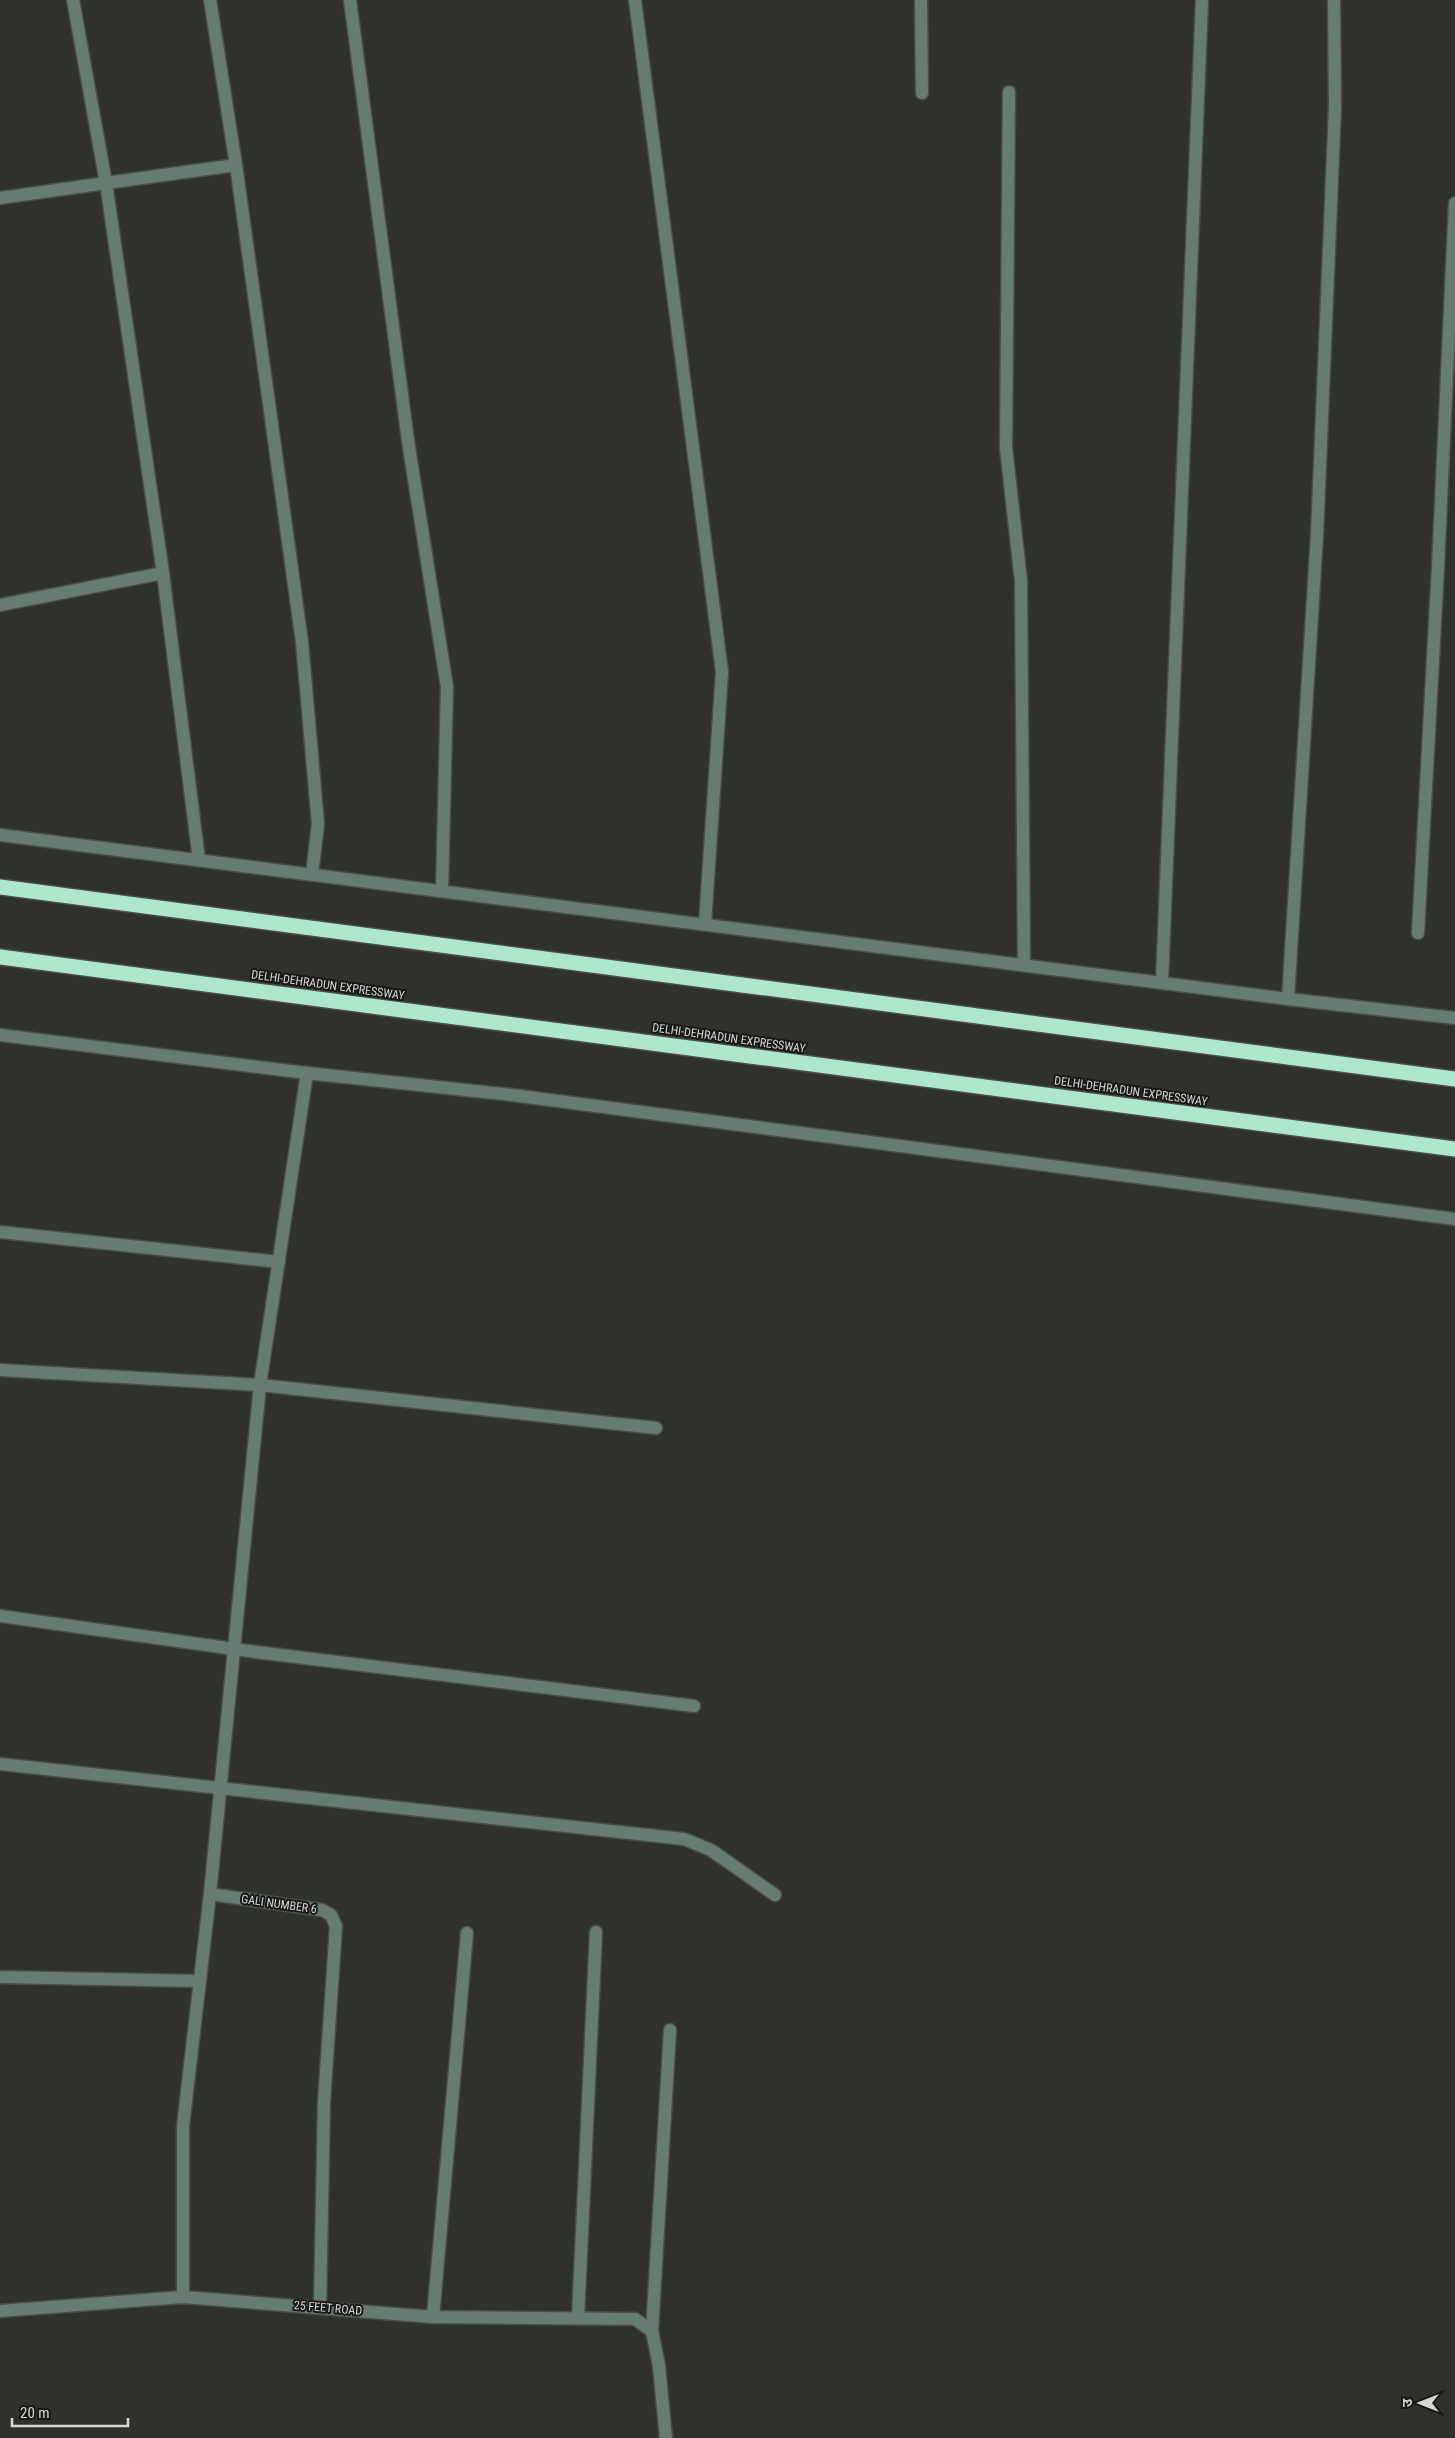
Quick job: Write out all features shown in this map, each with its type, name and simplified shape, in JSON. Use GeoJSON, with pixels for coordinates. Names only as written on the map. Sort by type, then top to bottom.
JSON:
{"type":"FeatureCollection","features":[{"type":"Feature","properties":{"kind":"highway"},"geometry":{"type":"LineString","coordinates":[[0,887],[1455,1079]]}},
{"type":"Feature","properties":{"kind":"highway","name":"DELHI-DEHRADUN EXPRESSWAY"},"geometry":{"type":"LineString","coordinates":[[0,957],[1455,1149]]}},
{"type":"Feature","properties":{"kind":"street"},"geometry":{"type":"LineString","coordinates":[[73,0],[106,183],[163,573],[199,860]]}},
{"type":"Feature","properties":{"kind":"street"},"geometry":{"type":"LineString","coordinates":[[210,0],[236,165],[302,642],[318,824],[312,874]]}},
{"type":"Feature","properties":{"kind":"street"},"geometry":{"type":"LineString","coordinates":[[350,0],[408,442],[447,687],[442,891]]}},
{"type":"Feature","properties":{"kind":"street"},"geometry":{"type":"LineString","coordinates":[[635,0],[722,672],[706,924]]}},
{"type":"Feature","properties":{"kind":"street"},"geometry":{"type":"LineString","coordinates":[[921,0],[922,93]]}},
{"type":"Feature","properties":{"kind":"street"},"geometry":{"type":"LineString","coordinates":[[1162,982],[1202,0]]}},
{"type":"Feature","properties":{"kind":"street"},"geometry":{"type":"LineString","coordinates":[[1288,999],[1317,535],[1335,108],[1334,0]]}},
{"type":"Feature","properties":{"kind":"street"},"geometry":{"type":"LineString","coordinates":[[1009,92],[1006,448],[1021,581],[1024,964]]}},
{"type":"Feature","properties":{"kind":"street"},"geometry":{"type":"LineString","coordinates":[[0,198],[236,165]]}},
{"type":"Feature","properties":{"kind":"street"},"geometry":{"type":"LineString","coordinates":[[1418,933],[1455,203]]}},
{"type":"Feature","properties":{"kind":"street"},"geometry":{"type":"LineString","coordinates":[[0,605],[163,573]]}},
{"type":"Feature","properties":{"kind":"street"},"geometry":{"type":"LineString","coordinates":[[0,835],[1288,999],[1455,1018]]}},
{"type":"Feature","properties":{"kind":"street"},"geometry":{"type":"LineString","coordinates":[[0,1035],[307,1073],[512,1095],[1455,1219]]}},
{"type":"Feature","properties":{"kind":"street"},"geometry":{"type":"LineString","coordinates":[[183,2297],[183,2126],[210,1894],[260,1385],[307,1073]]}},
{"type":"Feature","properties":{"kind":"street"},"geometry":{"type":"LineString","coordinates":[[0,1232],[279,1262]]}},
{"type":"Feature","properties":{"kind":"street"},"geometry":{"type":"LineString","coordinates":[[0,1370],[260,1385],[656,1428]]}},
{"type":"Feature","properties":{"kind":"street"},"geometry":{"type":"LineString","coordinates":[[0,1616],[235,1649],[694,1706]]}},
{"type":"Feature","properties":{"kind":"street"},"geometry":{"type":"LineString","coordinates":[[0,1764],[219,1790],[684,1839],[711,1850],[776,1895]]}},
{"type":"Feature","properties":{"kind":"street","name":"GALI NUMBER 6"},"geometry":{"type":"LineString","coordinates":[[210,1894],[322,1910],[331,1915],[336,1926],[324,2102],[320,2308]]}},
{"type":"Feature","properties":{"kind":"street"},"geometry":{"type":"LineString","coordinates":[[578,2318],[596,1932]]}},
{"type":"Feature","properties":{"kind":"street"},"geometry":{"type":"LineString","coordinates":[[433,2317],[467,1933]]}},
{"type":"Feature","properties":{"kind":"street"},"geometry":{"type":"LineString","coordinates":[[0,1977],[199,1981]]}},
{"type":"Feature","properties":{"kind":"street"},"geometry":{"type":"LineString","coordinates":[[666,2438],[659,2366],[652,2331],[670,2030]]}},
{"type":"Feature","properties":{"kind":"street","name":"25 FEET ROAD"},"geometry":{"type":"LineString","coordinates":[[0,2311],[183,2297],[433,2317],[636,2319],[652,2331]]}}]}
